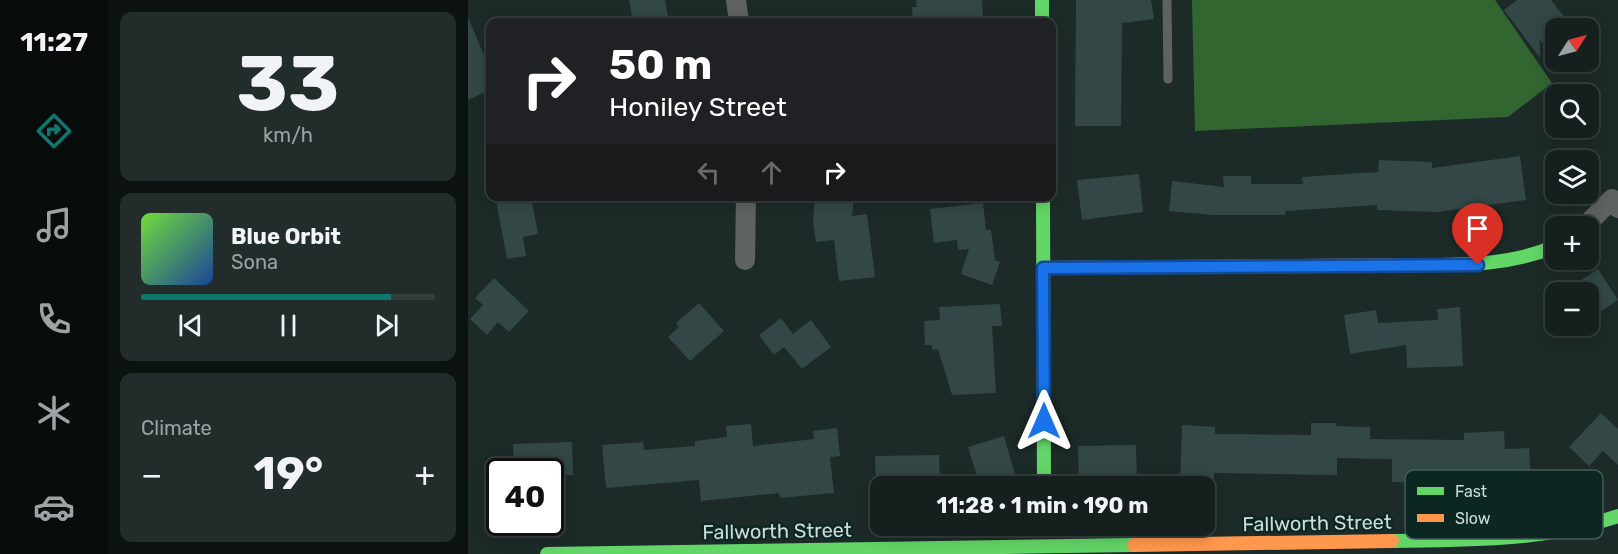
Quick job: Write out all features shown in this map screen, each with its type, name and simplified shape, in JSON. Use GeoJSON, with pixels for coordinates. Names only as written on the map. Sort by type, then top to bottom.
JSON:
{"type":"FeatureCollection","features":[{"type":"Feature","properties":{"kind":"street"},"geometry":{"type":"LineString","coordinates":[[736,0],[738,18]]}},
{"type":"Feature","properties":{"kind":"street"},"geometry":{"type":"LineString","coordinates":[[1042,0],[1042,18]]}},
{"type":"Feature","properties":{"kind":"street"},"geometry":{"type":"LineString","coordinates":[[1595,216],[1612,199],[1618,208]]}},
{"type":"Feature","properties":{"kind":"street"},"geometry":{"type":"LineString","coordinates":[[745,260],[746,201]]}},
{"type":"Feature","properties":{"kind":"street"},"geometry":{"type":"LineString","coordinates":[[1043,201],[1044,476]]}},
{"type":"Feature","properties":{"kind":"street"},"geometry":{"type":"LineString","coordinates":[[1043,268],[1478,265],[1529,257],[1545,250]]}},
{"type":"Feature","properties":{"kind":"street","name":"Fallworth Street"},"geometry":{"type":"LineString","coordinates":[[1603,520],[1618,516]]}},
{"type":"Feature","properties":{"kind":"street","name":"Fallworth Street"},"geometry":{"type":"LineString","coordinates":[[546,554],[1446,539]]}},
{"type":"Feature","properties":{"kind":"lane"},"geometry":{"type":"LineString","coordinates":[[1167,0],[1168,79]]}},
{"type":"Feature","properties":{"kind":"green space"},"geometry":{"type":"Polygon","coordinates":[[[1192,0],[1495,0],[1552,83],[1545,84],[1545,88],[1508,117],[1195,131],[1192,0]]]}},
{"type":"Feature","properties":{"kind":"building"},"geometry":{"type":"Polygon","coordinates":[[[629,0],[665,0],[668,18],[632,18],[629,0]]]}},
{"type":"Feature","properties":{"kind":"building"},"geometry":{"type":"Polygon","coordinates":[[[916,0],[982,0],[983,18],[913,18],[912,7],[917,7],[916,0]]]}},
{"type":"Feature","properties":{"kind":"building"},"geometry":{"type":"Polygon","coordinates":[[[1076,0],[1151,0],[1154,19],[1122,23],[1121,126],[1075,126],[1076,0]]]}},
{"type":"Feature","properties":{"kind":"building"},"geometry":{"type":"Polygon","coordinates":[[[1517,0],[1551,0],[1565,18],[1545,18],[1545,46],[1540,40],[1540,58],[1504,10],[1517,0]]]}},
{"type":"Feature","properties":{"kind":"building"},"geometry":{"type":"Polygon","coordinates":[[[468,17],[486,60],[486,92],[468,100],[468,17]]]}},
{"type":"Feature","properties":{"kind":"building"},"geometry":{"type":"Polygon","coordinates":[[[1520,156],[1526,200],[1437,212],[1377,210],[1377,205],[1285,211],[1285,215],[1213,215],[1169,211],[1172,181],[1224,187],[1223,176],[1251,176],[1251,184],[1303,184],[1302,177],[1378,172],[1379,160],[1432,162],[1432,168],[1520,156]]]}},
{"type":"Feature","properties":{"kind":"building"},"geometry":{"type":"Polygon","coordinates":[[[1139,174],[1143,212],[1082,220],[1077,180],[1139,174]]]}},
{"type":"Feature","properties":{"kind":"building"},"geometry":{"type":"Polygon","coordinates":[[[496,201],[532,201],[538,234],[523,237],[526,256],[507,259],[496,201]]]}},
{"type":"Feature","properties":{"kind":"building"},"geometry":{"type":"Polygon","coordinates":[[[815,201],[854,201],[852,216],[867,214],[875,277],[839,281],[834,240],[816,242],[813,221],[815,201]]]}},
{"type":"Feature","properties":{"kind":"building"},"geometry":{"type":"Polygon","coordinates":[[[983,203],[986,230],[991,230],[995,260],[1000,262],[992,285],[961,274],[969,249],[958,250],[957,240],[934,243],[930,209],[983,203]]]}},
{"type":"Feature","properties":{"kind":"building"},"geometry":{"type":"Polygon","coordinates":[[[1599,270],[1618,300],[1599,313],[1599,282],[1578,282],[1599,270]]]}},
{"type":"Feature","properties":{"kind":"building"},"geometry":{"type":"Polygon","coordinates":[[[494,278],[529,311],[509,332],[498,322],[487,335],[470,319],[483,305],[475,298],[494,278]]]}},
{"type":"Feature","properties":{"kind":"building"},"geometry":{"type":"Polygon","coordinates":[[[699,303],[724,331],[690,361],[668,337],[679,327],[676,323],[699,303]]]}},
{"type":"Feature","properties":{"kind":"building"},"geometry":{"type":"Polygon","coordinates":[[[1000,304],[1002,326],[992,326],[996,393],[952,395],[938,349],[932,350],[932,345],[925,345],[924,321],[940,320],[939,307],[1000,304]]]}},
{"type":"Feature","properties":{"kind":"building"},"geometry":{"type":"Polygon","coordinates":[[[1460,307],[1463,366],[1407,368],[1406,345],[1350,354],[1344,315],[1376,310],[1378,323],[1438,320],[1437,309],[1460,307]]]}},
{"type":"Feature","properties":{"kind":"building"},"geometry":{"type":"Polygon","coordinates":[[[781,318],[793,334],[811,320],[831,347],[802,369],[784,347],[774,355],[759,335],[781,318]]]}},
{"type":"Feature","properties":{"kind":"building"},"geometry":{"type":"Polygon","coordinates":[[[1601,413],[1618,429],[1618,465],[1603,451],[1589,466],[1569,447],[1601,413]]]}},
{"type":"Feature","properties":{"kind":"building"},"geometry":{"type":"Polygon","coordinates":[[[1311,423],[1370,427],[1370,439],[1464,440],[1464,433],[1504,431],[1505,449],[1529,448],[1530,470],[1405,470],[1405,482],[1392,482],[1392,459],[1337,458],[1337,475],[1214,473],[1214,476],[1180,476],[1182,425],[1215,427],[1215,434],[1311,435],[1311,423]]]}},
{"type":"Feature","properties":{"kind":"building"},"geometry":{"type":"Polygon","coordinates":[[[751,424],[753,446],[814,439],[813,431],[837,428],[840,456],[830,457],[834,493],[780,498],[779,493],[701,501],[699,480],[606,488],[602,445],[643,442],[644,450],[695,446],[695,441],[727,437],[726,426],[751,424]]]}},
{"type":"Feature","properties":{"kind":"building"},"geometry":{"type":"Polygon","coordinates":[[[1004,436],[1016,476],[977,476],[968,447],[1004,436]]]}},
{"type":"Feature","properties":{"kind":"building"},"geometry":{"type":"Polygon","coordinates":[[[572,442],[573,475],[564,475],[564,458],[514,458],[513,444],[572,442]]]}},
{"type":"Feature","properties":{"kind":"building"},"geometry":{"type":"Polygon","coordinates":[[[1136,445],[1137,476],[1079,476],[1078,446],[1136,445]]]}},
{"type":"Feature","properties":{"kind":"building"},"geometry":{"type":"Polygon","coordinates":[[[939,455],[940,476],[876,476],[875,456],[939,455]]]}},
{"type":"Feature","properties":{"kind":"traffic: fast"},"geometry":{"type":"LineString","coordinates":[[1042,0],[1042,18]]}},
{"type":"Feature","properties":{"kind":"traffic: fast"},"geometry":{"type":"LineString","coordinates":[[1043,201],[1044,476]]}},
{"type":"Feature","properties":{"kind":"traffic: fast"},"geometry":{"type":"LineString","coordinates":[[1418,265],[1488,263],[1523,257],[1545,250]]}},
{"type":"Feature","properties":{"kind":"traffic: fast"},"geometry":{"type":"LineString","coordinates":[[1603,520],[1618,516]]}},
{"type":"Feature","properties":{"kind":"traffic: fast"},"geometry":{"type":"LineString","coordinates":[[1392,541],[1478,539]]}},
{"type":"Feature","properties":{"kind":"traffic: fast"},"geometry":{"type":"LineString","coordinates":[[547,554],[1134,545]]}},
{"type":"Feature","properties":{"kind":"traffic: slow"},"geometry":{"type":"LineString","coordinates":[[1043,268],[1418,265]]}},
{"type":"Feature","properties":{"kind":"traffic: slow"},"geometry":{"type":"LineString","coordinates":[[1134,545],[1392,541]]}},
{"type":"Feature","properties":{"kind":"route"},"geometry":{"type":"LineString","coordinates":[[1044,421],[1043,268],[1478,265]]}}]}
